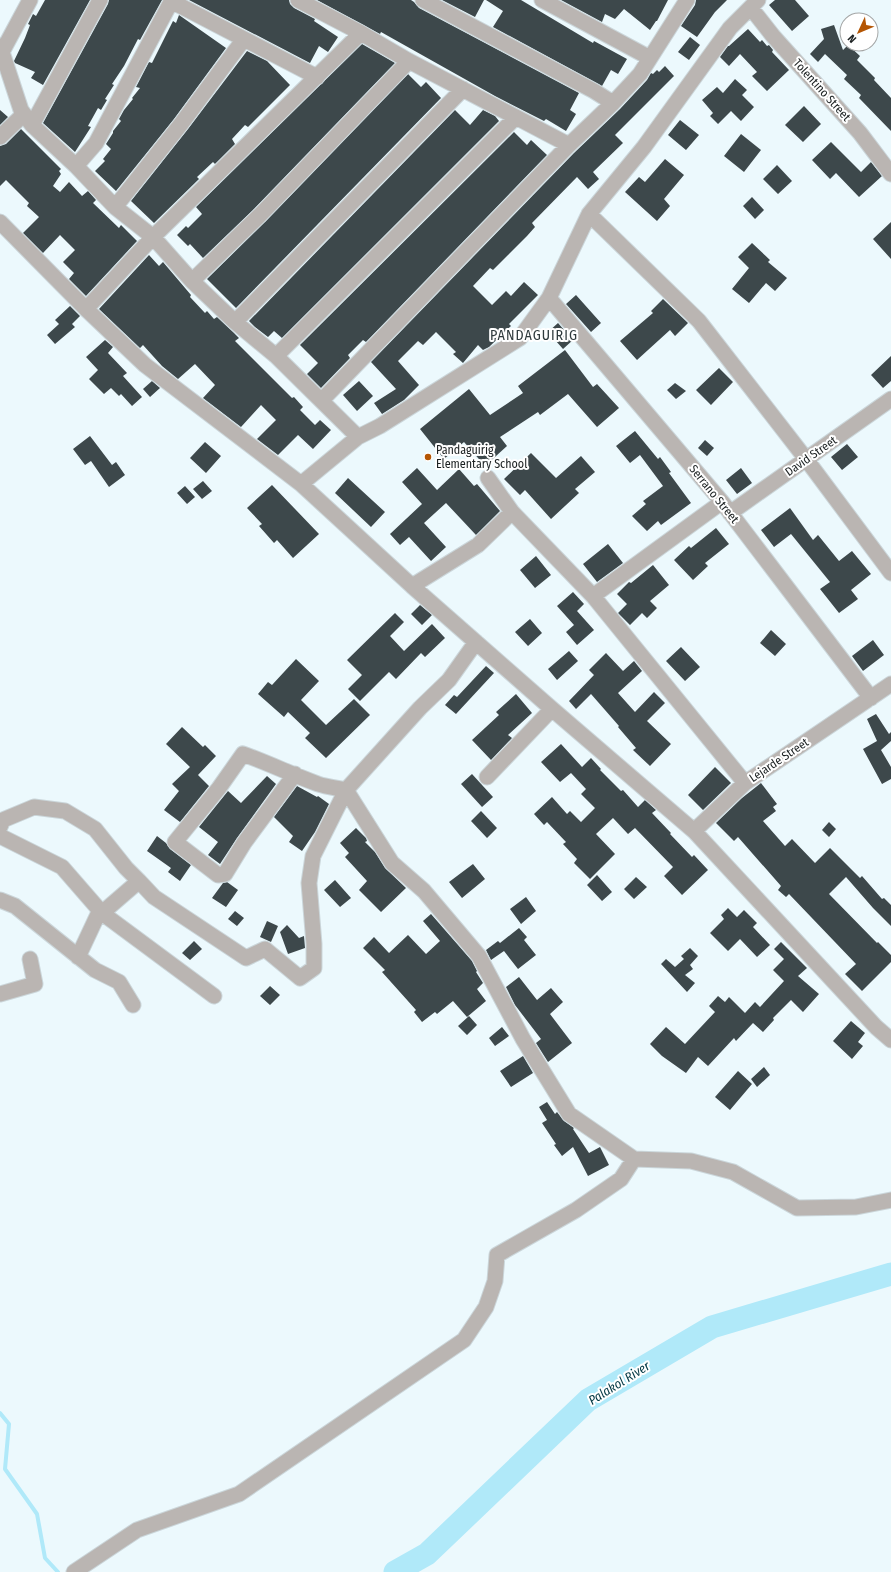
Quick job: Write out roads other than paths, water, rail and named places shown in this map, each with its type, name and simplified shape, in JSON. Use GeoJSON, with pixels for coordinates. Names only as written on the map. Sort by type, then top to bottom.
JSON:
{"type":"FeatureCollection","features":[{"type":"Feature","properties":{"kind":"street"},"geometry":{"type":"LineString","coordinates":[[30,0],[1,49],[21,110],[28,119],[115,207],[153,237],[192,281],[235,322],[276,356],[358,436]]}},
{"type":"Feature","properties":{"kind":"street"},"geometry":{"type":"LineString","coordinates":[[0,137],[28,119],[100,0]]}},
{"type":"Feature","properties":{"kind":"street"},"geometry":{"type":"LineString","coordinates":[[298,0],[361,33],[409,61],[569,145]]}},
{"type":"Feature","properties":{"kind":"street"},"geometry":{"type":"LineString","coordinates":[[423,0],[518,50],[614,104]]}},
{"type":"Feature","properties":{"kind":"street"},"geometry":{"type":"LineString","coordinates":[[542,0],[650,58]]}},
{"type":"Feature","properties":{"kind":"street"},"geometry":{"type":"LineString","coordinates":[[76,166],[96,143],[172,1],[317,77]]}},
{"type":"Feature","properties":{"kind":"street"},"geometry":{"type":"LineString","coordinates":[[322,400],[569,145],[614,104],[640,74],[681,2]]}},
{"type":"Feature","properties":{"kind":"street"},"geometry":{"type":"LineString","coordinates":[[301,484],[358,436],[380,426],[520,338],[549,298],[589,214],[644,147],[730,28],[754,4]]}},
{"type":"Feature","properties":{"kind":"street","name":"Tolentino Street"},"geometry":{"type":"LineString","coordinates":[[754,4],[773,36],[860,133],[891,174]]}},
{"type":"Feature","properties":{"kind":"street"},"geometry":{"type":"LineString","coordinates":[[86,310],[153,237],[361,33]]}},
{"type":"Feature","properties":{"kind":"street"},"geometry":{"type":"LineString","coordinates":[[115,207],[181,124],[244,39]]}},
{"type":"Feature","properties":{"kind":"street"},"geometry":{"type":"LineString","coordinates":[[192,281],[259,216],[409,61]]}},
{"type":"Feature","properties":{"kind":"street"},"geometry":{"type":"LineString","coordinates":[[235,322],[463,89]]}},
{"type":"Feature","properties":{"kind":"street"},"geometry":{"type":"LineString","coordinates":[[276,356],[516,117]]}},
{"type":"Feature","properties":{"kind":"street"},"geometry":{"type":"LineString","coordinates":[[589,214],[699,321],[806,459],[891,573]]}},
{"type":"Feature","properties":{"kind":"street"},"geometry":{"type":"LineString","coordinates":[[0,222],[86,310],[145,365],[301,484],[412,586],[694,831],[876,1027],[891,1040]]}},
{"type":"Feature","properties":{"kind":"street","name":"Serrano Street"},"geometry":{"type":"LineString","coordinates":[[549,298],[726,508],[871,698]]}},
{"type":"Feature","properties":{"kind":"street","name":"David Street"},"geometry":{"type":"LineString","coordinates":[[593,596],[726,508],[806,459],[891,399]]}},
{"type":"Feature","properties":{"kind":"street"},"geometry":{"type":"LineString","coordinates":[[488,478],[512,512],[593,596],[746,783]]}},
{"type":"Feature","properties":{"kind":"street"},"geometry":{"type":"LineString","coordinates":[[412,586],[478,545],[512,512]]}},
{"type":"Feature","properties":{"kind":"street"},"geometry":{"type":"LineString","coordinates":[[0,827],[4,820],[34,806],[65,811],[95,829],[126,868],[154,897],[246,958],[265,949],[300,978],[314,968],[314,944],[309,883],[313,856],[346,790],[420,708],[449,680],[476,642]]}},
{"type":"Feature","properties":{"kind":"street","name":"Lejarde Street"},"geometry":{"type":"LineString","coordinates":[[694,831],[746,783],[891,684]]}},
{"type":"Feature","properties":{"kind":"street"},"geometry":{"type":"LineString","coordinates":[[487,777],[552,709]]}},
{"type":"Feature","properties":{"kind":"street"},"geometry":{"type":"LineString","coordinates":[[295,774],[244,843],[225,874],[218,876],[175,842],[219,788],[243,754],[295,774],[319,784],[346,790],[392,863],[424,891],[478,956],[522,1039],[569,1114],[634,1159],[691,1162],[733,1172],[797,1208],[856,1206],[891,1200]]}},
{"type":"Feature","properties":{"kind":"street"},"geometry":{"type":"LineString","coordinates":[[0,836],[62,867],[101,911],[214,996]]}},
{"type":"Feature","properties":{"kind":"street"},"geometry":{"type":"LineString","coordinates":[[78,957],[101,911],[139,881]]}},
{"type":"Feature","properties":{"kind":"street"},"geometry":{"type":"LineString","coordinates":[[0,900],[15,906],[95,970],[120,982],[133,1005]]}},
{"type":"Feature","properties":{"kind":"street"},"geometry":{"type":"LineString","coordinates":[[0,994],[35,984],[30,959]]}},
{"type":"Feature","properties":{"kind":"street"},"geometry":{"type":"LineString","coordinates":[[74,1572],[137,1530],[239,1494],[464,1340],[486,1307],[495,1282],[497,1255],[576,1210],[621,1179],[634,1159]]}},
{"type":"Feature","properties":{"kind":"waterway","name":"Palakol River"},"geometry":{"type":"LineString","coordinates":[[395,1572],[427,1554],[588,1400],[712,1327],[891,1274]]}},
{"type":"Feature","properties":{"kind":"waterway"},"geometry":{"type":"LineString","coordinates":[[0,1413],[9,1424],[5,1469],[37,1514],[45,1558],[58,1572]]}},
{"type":"Feature","properties":{"kind":"place","name":"Pandaguirig Elementary School"},"geometry":{"type":"Point","coordinates":[428,457]}},
{"type":"Feature","properties":{"kind":"district","name":"PANDAGUIRIG"},"geometry":{"type":"Point","coordinates":[534,335]}}]}
